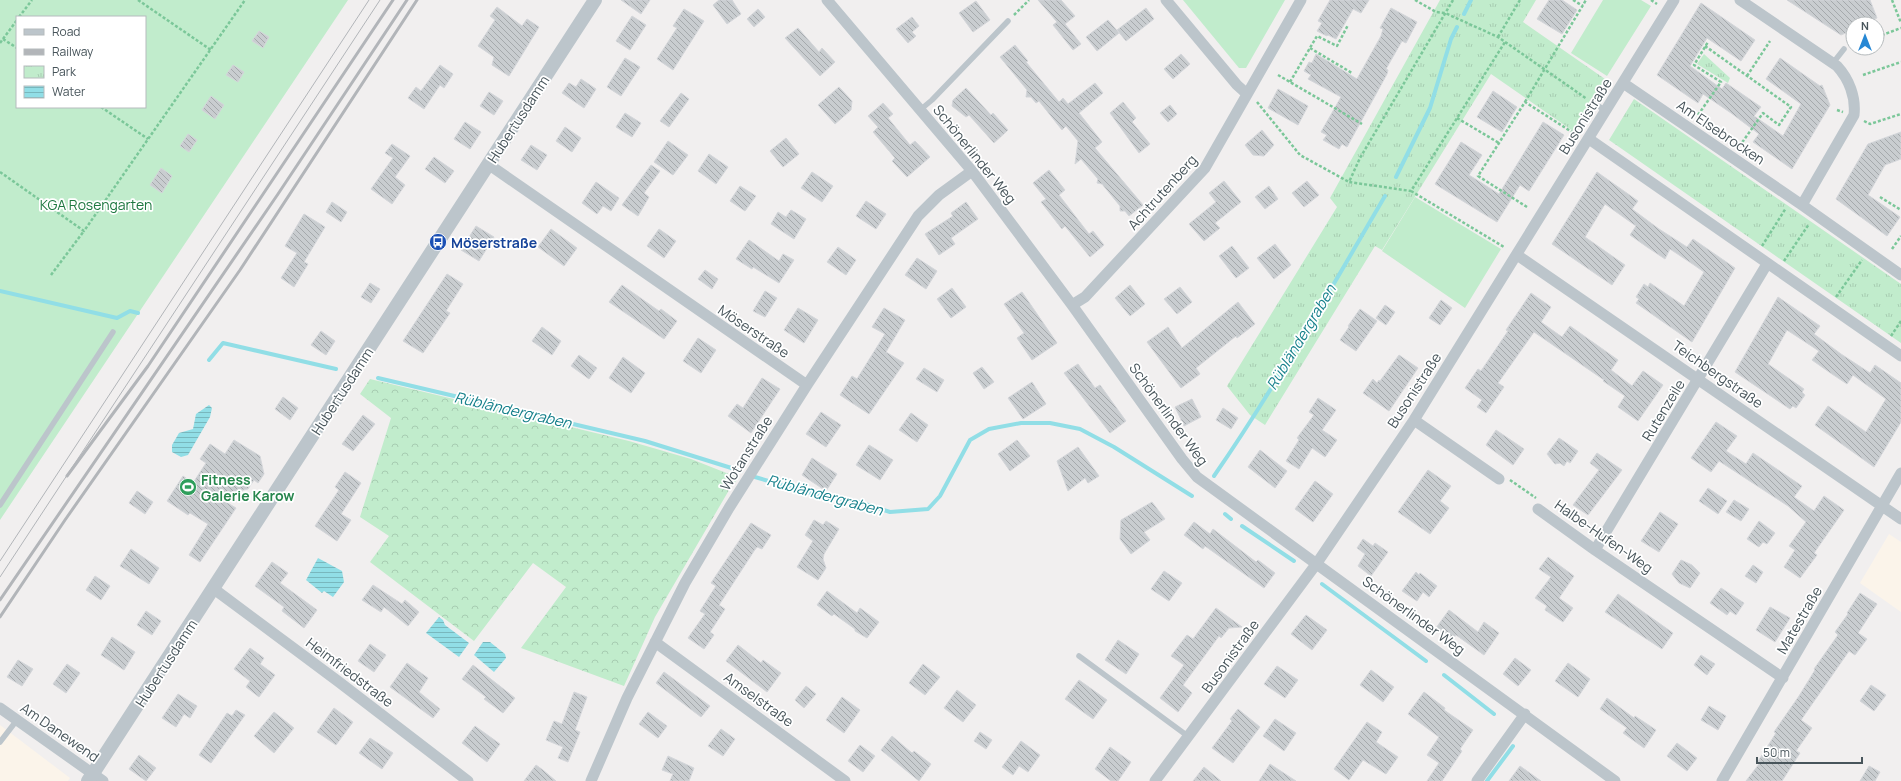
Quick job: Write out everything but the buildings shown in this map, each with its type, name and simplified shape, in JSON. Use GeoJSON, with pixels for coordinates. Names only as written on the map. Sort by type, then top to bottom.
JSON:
{"type":"FeatureCollection","features":[{"type":"Feature","properties":{"kind":"street","name":"Hubertusdamm"},"geometry":{"type":"LineString","coordinates":[[95,779],[214,589],[595,0]]}},
{"type":"Feature","properties":{"kind":"street","name":"Schönerlinder Weg"},"geometry":{"type":"LineString","coordinates":[[827,0],[972,171],[1072,305],[1182,459],[1197,477],[1525,714],[1615,781]]}},
{"type":"Feature","properties":{"kind":"street"},"geometry":{"type":"LineString","coordinates":[[1166,0],[1237,85],[1247,94]]}},
{"type":"Feature","properties":{"kind":"street","name":"Achtrutenberg"},"geometry":{"type":"LineString","coordinates":[[1072,305],[1090,291],[1206,168],[1301,0]]}},
{"type":"Feature","properties":{"kind":"street","name":"Busonistraße"},"geometry":{"type":"LineString","coordinates":[[1155,781],[1189,737],[1316,563],[1414,420],[1674,0]]}},
{"type":"Feature","properties":{"kind":"street"},"geometry":{"type":"LineString","coordinates":[[1740,0],[1833,63],[1844,74],[1852,92],[1855,105],[1854,115],[1802,205]]}},
{"type":"Feature","properties":{"kind":"street","name":"Am Elsebrocken"},"geometry":{"type":"LineString","coordinates":[[1623,83],[1792,198],[1901,275]]}},
{"type":"Feature","properties":{"kind":"street"},"geometry":{"type":"LineString","coordinates":[[1589,139],[1755,256],[1901,356]]}},
{"type":"Feature","properties":{"kind":"street","name":"Möserstraße"},"geometry":{"type":"LineString","coordinates":[[488,164],[807,385]]}},
{"type":"Feature","properties":{"kind":"street","name":"Wotanstraße"},"geometry":{"type":"LineString","coordinates":[[591,781],[627,698],[685,583],[729,508],[807,385],[918,216],[939,195],[972,171]]}},
{"type":"Feature","properties":{"kind":"street","name":"Teichbergstraße"},"geometry":{"type":"LineString","coordinates":[[1517,255],[1901,519]]}},
{"type":"Feature","properties":{"kind":"street","name":"Rutenzeile"},"geometry":{"type":"LineString","coordinates":[[1595,550],[1699,380],[1767,264]]}},
{"type":"Feature","properties":{"kind":"street"},"geometry":{"type":"LineString","coordinates":[[1414,420],[1499,479]]}},
{"type":"Feature","properties":{"kind":"street","name":"Matestraße"},"geometry":{"type":"LineString","coordinates":[[1722,781],[1901,473]]}},
{"type":"Feature","properties":{"kind":"street","name":"Halbe-Hufen-Weg"},"geometry":{"type":"LineString","coordinates":[[1538,508],[1595,550],[1783,678]]}},
{"type":"Feature","properties":{"kind":"street","name":"Heimfriedstraße"},"geometry":{"type":"LineString","coordinates":[[214,589],[468,781]]}},
{"type":"Feature","properties":{"kind":"street","name":"Amselstraße"},"geometry":{"type":"LineString","coordinates":[[656,642],[845,781]]}},
{"type":"Feature","properties":{"kind":"street","name":"Am Danewend"},"geometry":{"type":"LineString","coordinates":[[0,708],[95,779]]}},
{"type":"Feature","properties":{"kind":"street"},"geometry":{"type":"LineString","coordinates":[[1477,781],[1525,714]]}},
{"type":"Feature","properties":{"kind":"lane"},"geometry":{"type":"LineString","coordinates":[[920,110],[932,100],[1008,21]]}},
{"type":"Feature","properties":{"kind":"lane"},"geometry":{"type":"LineString","coordinates":[[1833,63],[1844,49]]}},
{"type":"Feature","properties":{"kind":"lane"},"geometry":{"type":"LineString","coordinates":[[1594,104],[1606,111]]}},
{"type":"Feature","properties":{"kind":"lane"},"geometry":{"type":"LineString","coordinates":[[0,505],[113,332]]}},
{"type":"Feature","properties":{"kind":"lane"},"geometry":{"type":"LineString","coordinates":[[1079,656],[1189,737]]}},
{"type":"Feature","properties":{"kind":"lane"},"geometry":{"type":"LineString","coordinates":[[0,742],[17,720]]}},
{"type":"Feature","properties":{"kind":"path"},"geometry":{"type":"LineString","coordinates":[[20,16],[32,0]]}},
{"type":"Feature","properties":{"kind":"path"},"geometry":{"type":"LineString","coordinates":[[138,0],[211,50]]}},
{"type":"Feature","properties":{"kind":"path"},"geometry":{"type":"LineString","coordinates":[[51,275],[84,231],[245,0]]}},
{"type":"Feature","properties":{"kind":"path"},"geometry":{"type":"LineString","coordinates":[[1008,21],[1029,0]]}},
{"type":"Feature","properties":{"kind":"path"},"geometry":{"type":"LineString","coordinates":[[1415,0],[1436,12],[1445,13],[1498,37],[1594,104]]}},
{"type":"Feature","properties":{"kind":"path"},"geometry":{"type":"LineString","coordinates":[[1349,182],[1360,158],[1453,0]]}},
{"type":"Feature","properties":{"kind":"path"},"geometry":{"type":"LineString","coordinates":[[1498,37],[1520,0]]}},
{"type":"Feature","properties":{"kind":"path"},"geometry":{"type":"LineString","coordinates":[[1573,0],[1583,6]]}},
{"type":"Feature","properties":{"kind":"path"},"geometry":{"type":"LineString","coordinates":[[1527,207],[1478,176],[1525,102],[1586,0]]}},
{"type":"Feature","properties":{"kind":"path"},"geometry":{"type":"LineString","coordinates":[[1892,0],[1901,24]]}},
{"type":"Feature","properties":{"kind":"path"},"geometry":{"type":"LineString","coordinates":[[0,42],[16,21]]}},
{"type":"Feature","properties":{"kind":"path"},"geometry":{"type":"LineString","coordinates":[[1290,82],[1317,36],[1337,46],[1348,25]]}},
{"type":"Feature","properties":{"kind":"path"},"geometry":{"type":"LineString","coordinates":[[1885,34],[1901,28]]}},
{"type":"Feature","properties":{"kind":"path"},"geometry":{"type":"LineString","coordinates":[[3,38],[16,47]]}},
{"type":"Feature","properties":{"kind":"path"},"geometry":{"type":"LineString","coordinates":[[1747,76],[1770,41]]}},
{"type":"Feature","properties":{"kind":"path"},"geometry":{"type":"LineString","coordinates":[[1411,191],[1505,42]]}},
{"type":"Feature","properties":{"kind":"path"},"geometry":{"type":"LineString","coordinates":[[1698,115],[1721,82],[1694,65],[1708,42]]}},
{"type":"Feature","properties":{"kind":"path"},"geometry":{"type":"LineString","coordinates":[[1705,46],[1791,106],[1779,125],[1763,113],[1741,144]]}},
{"type":"Feature","properties":{"kind":"path"},"geometry":{"type":"LineString","coordinates":[[1310,48],[1352,73]]}},
{"type":"Feature","properties":{"kind":"path"},"geometry":{"type":"LineString","coordinates":[[1863,75],[1901,62]]}},
{"type":"Feature","properties":{"kind":"path"},"geometry":{"type":"LineString","coordinates":[[1278,75],[1362,124]]}},
{"type":"Feature","properties":{"kind":"path"},"geometry":{"type":"LineString","coordinates":[[1247,94],[1260,104],[1300,155],[1349,182],[1411,191],[1504,248]]}},
{"type":"Feature","properties":{"kind":"path"},"geometry":{"type":"LineString","coordinates":[[1525,102],[1575,134]]}},
{"type":"Feature","properties":{"kind":"path"},"geometry":{"type":"LineString","coordinates":[[102,108],[148,139]]}},
{"type":"Feature","properties":{"kind":"path"},"geometry":{"type":"LineString","coordinates":[[1870,124],[1901,114]]}},
{"type":"Feature","properties":{"kind":"path"},"geometry":{"type":"LineString","coordinates":[[1457,118],[1499,143]]}},
{"type":"Feature","properties":{"kind":"path"},"geometry":{"type":"LineString","coordinates":[[0,172],[84,231]]}},
{"type":"Feature","properties":{"kind":"path"},"geometry":{"type":"LineString","coordinates":[[1880,197],[1901,210]]}},
{"type":"Feature","properties":{"kind":"path"},"geometry":{"type":"LineString","coordinates":[[1755,256],[1792,198]]}},
{"type":"Feature","properties":{"kind":"path"},"geometry":{"type":"LineString","coordinates":[[1778,271],[1815,214]]}},
{"type":"Feature","properties":{"kind":"path"},"geometry":{"type":"LineString","coordinates":[[1892,249],[1901,236]]}},
{"type":"Feature","properties":{"kind":"path"},"geometry":{"type":"LineString","coordinates":[[1830,307],[1868,252]]}},
{"type":"Feature","properties":{"kind":"path"},"geometry":{"type":"LineString","coordinates":[[1885,344],[1901,321]]}},
{"type":"Feature","properties":{"kind":"path","name":"Halbe-Hufen-Weg"},"geometry":{"type":"LineString","coordinates":[[1499,479],[1506,477],[1536,498],[1538,508]]}},
{"type":"Feature","properties":{"kind":"shaded area"},"geometry":{"type":"Polygon","coordinates":[[[1889,534],[1901,542],[1901,612],[1860,583],[1889,534]]]}},
{"type":"Feature","properties":{"kind":"shaded area"},"geometry":{"type":"Polygon","coordinates":[[[0,725],[70,778],[68,781],[0,781],[0,725]]]}},
{"type":"Feature","properties":{"kind":"green space","name":"KGA Rosengarten"},"geometry":{"type":"Polygon","coordinates":[[[0,0],[348,0],[0,520],[0,0]]]}},
{"type":"Feature","properties":{"kind":"green space"},"geometry":{"type":"Polygon","coordinates":[[[1183,0],[1285,0],[1246,68],[1239,68],[1183,0]]]}},
{"type":"Feature","properties":{"kind":"green space"},"geometry":{"type":"Polygon","coordinates":[[[1440,0],[1536,0],[1523,22],[1605,79],[1573,131],[1491,74],[1382,250],[1375,246],[1265,425],[1250,415],[1227,386],[1337,207],[1330,198],[1440,0]]]}},
{"type":"Feature","properties":{"kind":"green space"},"geometry":{"type":"Polygon","coordinates":[[[1603,0],[1641,0],[1651,6],[1607,76],[1571,53],[1603,0]]]}},
{"type":"Feature","properties":{"kind":"green space"},"geometry":{"type":"Polygon","coordinates":[[[1704,54],[1730,78],[1728,83],[1697,64],[1704,54]]]}},
{"type":"Feature","properties":{"kind":"green space"},"geometry":{"type":"Polygon","coordinates":[[[1634,99],[1901,284],[1901,343],[1609,140],[1634,99]]]}},
{"type":"Feature","properties":{"kind":"green space"},"geometry":{"type":"Polygon","coordinates":[[[1415,197],[1501,249],[1465,308],[1382,251],[1415,197]]]}},
{"type":"Feature","properties":{"kind":"green space"},"geometry":{"type":"Polygon","coordinates":[[[370,379],[629,441],[691,459],[739,478],[732,485],[655,617],[624,686],[521,648],[566,587],[533,563],[474,641],[370,562],[389,536],[360,517],[391,418],[360,394],[370,379]]]}},
{"type":"Feature","properties":{"kind":"water"},"geometry":{"type":"Polygon","coordinates":[[[209,405],[212,408],[210,417],[188,455],[181,457],[172,452],[172,445],[179,433],[193,429],[196,414],[209,405]]]}},
{"type":"Feature","properties":{"kind":"water"},"geometry":{"type":"Polygon","coordinates":[[[318,558],[342,571],[344,582],[333,597],[324,591],[322,593],[306,580],[318,558]]]}},
{"type":"Feature","properties":{"kind":"water"},"geometry":{"type":"Polygon","coordinates":[[[439,617],[443,620],[445,625],[469,643],[459,657],[426,633],[439,617]]]}},
{"type":"Feature","properties":{"kind":"water"},"geometry":{"type":"Polygon","coordinates":[[[483,642],[490,642],[505,654],[506,658],[494,672],[474,655],[483,642]]]}},
{"type":"Feature","properties":{"kind":"waterway"},"geometry":{"type":"LineString","coordinates":[[1464,14],[1471,0]]}},
{"type":"Feature","properties":{"kind":"waterway","name":"Rübländergraben"},"geometry":{"type":"LineString","coordinates":[[1396,177],[1430,108],[1451,39],[1457,27]]}},
{"type":"Feature","properties":{"kind":"waterway","name":"Rübländergraben"},"geometry":{"type":"LineString","coordinates":[[1214,476],[1281,373],[1385,196]]}},
{"type":"Feature","properties":{"kind":"waterway","name":"Rübländergraben"},"geometry":{"type":"LineString","coordinates":[[0,291],[117,318],[130,311],[138,313]]}},
{"type":"Feature","properties":{"kind":"waterway","name":"Rübländergraben"},"geometry":{"type":"LineString","coordinates":[[209,360],[223,343],[336,369]]}},
{"type":"Feature","properties":{"kind":"waterway","name":"Rübländergraben"},"geometry":{"type":"LineString","coordinates":[[378,378],[645,441],[741,471]]}},
{"type":"Feature","properties":{"kind":"waterway","name":"Rübländergraben"},"geometry":{"type":"LineString","coordinates":[[755,477],[806,492],[859,502],[890,512],[928,509],[940,496],[970,440],[989,429],[1021,423],[1050,423],[1080,429],[1114,447],[1192,496]]}},
{"type":"Feature","properties":{"kind":"waterway"},"geometry":{"type":"LineString","coordinates":[[1225,514],[1231,519]]}},
{"type":"Feature","properties":{"kind":"waterway"},"geometry":{"type":"LineString","coordinates":[[1242,526],[1294,561]]}},
{"type":"Feature","properties":{"kind":"waterway"},"geometry":{"type":"LineString","coordinates":[[1322,584],[1426,661]]}},
{"type":"Feature","properties":{"kind":"waterway"},"geometry":{"type":"LineString","coordinates":[[1444,675],[1494,714]]}},
{"type":"Feature","properties":{"kind":"waterway"},"geometry":{"type":"LineString","coordinates":[[1487,781],[1513,746]]}},
{"type":"Feature","properties":{"kind":"tram line"},"geometry":{"type":"LineString","coordinates":[[0,561],[369,0]]}},
{"type":"Feature","properties":{"kind":"tram line"},"geometry":{"type":"LineString","coordinates":[[0,577],[380,0]]}},
{"type":"Feature","properties":{"kind":"railway"},"geometry":{"type":"LineString","coordinates":[[67,476],[148,366],[393,0]]}},
{"type":"Feature","properties":{"kind":"railway"},"geometry":{"type":"LineString","coordinates":[[0,600],[278,194],[407,0]]}},
{"type":"Feature","properties":{"kind":"railway"},"geometry":{"type":"LineString","coordinates":[[0,617],[65,520],[240,270],[417,0]]}},
{"type":"Feature","properties":{"kind":"place","name":"Möserstraße"},"geometry":{"type":"Point","coordinates":[438,242]}},
{"type":"Feature","properties":{"kind":"place","name":"Fitness Galerie Karow"},"geometry":{"type":"Point","coordinates":[188,487]}}]}
